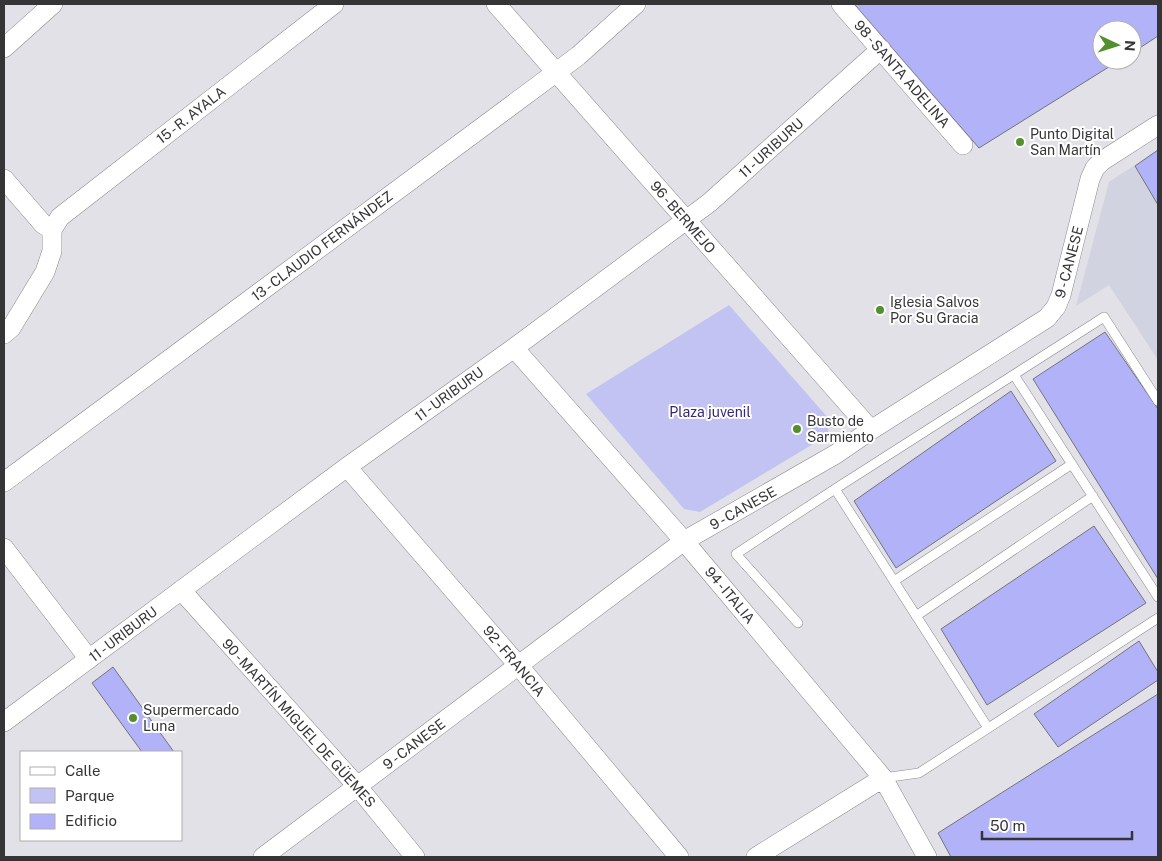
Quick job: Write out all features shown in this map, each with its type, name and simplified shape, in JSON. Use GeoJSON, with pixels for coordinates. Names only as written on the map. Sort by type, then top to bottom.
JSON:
{"type":"FeatureCollection","features":[{"type":"Feature","properties":{"kind":"street"},"geometry":{"type":"LineString","coordinates":[[4,48],[53,4]]}},
{"type":"Feature","properties":{"kind":"street","name":"15 - R. AYALA"},"geometry":{"type":"LineString","coordinates":[[52,230],[60,217],[334,4]]}},
{"type":"Feature","properties":{"kind":"street","name":"96 - BERMEJO"},"geometry":{"type":"LineString","coordinates":[[496,4],[871,430]]}},
{"type":"Feature","properties":{"kind":"street","name":"13 - CLAUDIO FERNÁNDEZ"},"geometry":{"type":"LineString","coordinates":[[4,482],[578,56],[636,4]]}},
{"type":"Feature","properties":{"kind":"street","name":"98 - SANTA ADELINA"},"geometry":{"type":"LineString","coordinates":[[841,4],[963,145]]}},
{"type":"Feature","properties":{"kind":"street","name":"11 - URIBURU"},"geometry":{"type":"LineString","coordinates":[[4,722],[347,467],[514,348],[709,202],[881,49]]}},
{"type":"Feature","properties":{"kind":"street","name":"9 - CANESE"},"geometry":{"type":"LineString","coordinates":[[263,857],[684,541],[836,454],[1047,318],[1056,307],[1061,295],[1090,179],[1095,168],[1102,161],[1158,125]]}},
{"type":"Feature","properties":{"kind":"street"},"geometry":{"type":"LineString","coordinates":[[4,179],[43,224],[52,230],[52,251],[45,272],[11,328],[4,334]]}},
{"type":"Feature","properties":{"kind":"street","name":"94 - ITALIA"},"geometry":{"type":"LineString","coordinates":[[514,348],[684,541],[883,778],[927,857]]}},
{"type":"Feature","properties":{"kind":"street","name":"92 - FRANCIA"},"geometry":{"type":"LineString","coordinates":[[347,467],[518,665],[678,857]]}},
{"type":"Feature","properties":{"kind":"street"},"geometry":{"type":"LineString","coordinates":[[4,548],[89,659]]}},
{"type":"Feature","properties":{"kind":"street","name":"90 - MARTÍN MIGUEL DE GÜEMES"},"geometry":{"type":"LineString","coordinates":[[181,590],[358,787],[415,857]]}},
{"type":"Feature","properties":{"kind":"street"},"geometry":{"type":"LineString","coordinates":[[756,857],[883,778]]}},
{"type":"Feature","properties":{"kind":"lane"},"geometry":{"type":"LineString","coordinates":[[798,623],[736,554],[1104,317],[1158,401]]}},
{"type":"Feature","properties":{"kind":"lane"},"geometry":{"type":"LineString","coordinates":[[1014,375],[1158,597]]}},
{"type":"Feature","properties":{"kind":"lane"},"geometry":{"type":"LineString","coordinates":[[894,581],[1072,464]]}},
{"type":"Feature","properties":{"kind":"lane"},"geometry":{"type":"LineString","coordinates":[[835,489],[988,728]]}},
{"type":"Feature","properties":{"kind":"lane"},"geometry":{"type":"LineString","coordinates":[[916,616],[1093,496]]}},
{"type":"Feature","properties":{"kind":"lane"},"geometry":{"type":"LineString","coordinates":[[883,778],[919,773],[1158,618]]}},
{"type":"Feature","properties":{"kind":"shaded area"},"geometry":{"type":"Polygon","coordinates":[[[1158,150],[1158,360],[1109,285],[1076,306],[1109,182],[1158,150]]]}},
{"type":"Feature","properties":{"kind":"green space","name":"Plaza juvenil"},"geometry":{"type":"Polygon","coordinates":[[[729,305],[829,419],[828,435],[700,512],[684,509],[586,394],[729,305]]]}},
{"type":"Feature","properties":{"kind":"building"},"geometry":{"type":"Polygon","coordinates":[[[854,4],[1158,4],[1158,36],[1142,46],[1142,20],[1092,20],[1092,70],[1104,70],[979,148],[854,4]]]}},
{"type":"Feature","properties":{"kind":"building"},"geometry":{"type":"Polygon","coordinates":[[[1158,150],[1158,205],[1135,166],[1158,150]]]}},
{"type":"Feature","properties":{"kind":"building"},"geometry":{"type":"Polygon","coordinates":[[[1105,332],[1158,409],[1158,579],[1033,379],[1105,332]]]}},
{"type":"Feature","properties":{"kind":"building"},"geometry":{"type":"Polygon","coordinates":[[[1011,391],[1056,461],[896,568],[854,501],[1011,391]]]}},
{"type":"Feature","properties":{"kind":"building"},"geometry":{"type":"Polygon","coordinates":[[[1094,526],[1146,603],[987,705],[941,629],[1094,526]]]}},
{"type":"Feature","properties":{"kind":"building"},"geometry":{"type":"Polygon","coordinates":[[[1139,641],[1158,672],[1158,680],[1058,747],[1034,714],[1139,641]]]}},
{"type":"Feature","properties":{"kind":"building","name":"Supermercado Luna"},"geometry":{"type":"Polygon","coordinates":[[[113,667],[173,751],[141,751],[92,683],[113,667]]]}},
{"type":"Feature","properties":{"kind":"building"},"geometry":{"type":"Polygon","coordinates":[[[1158,694],[1158,857],[951,857],[938,833],[1158,694]]]}},
{"type":"Feature","properties":{"kind":"place","name":"Punto Digital San Martín"},"geometry":{"type":"Point","coordinates":[1020,142]}},
{"type":"Feature","properties":{"kind":"place","name":"Iglesia Salvos Por Su Gracia"},"geometry":{"type":"Point","coordinates":[880,310]}},
{"type":"Feature","properties":{"kind":"place","name":"Busto de Sarmiento"},"geometry":{"type":"Point","coordinates":[797,429]}},
{"type":"Feature","properties":{"kind":"place","name":"Supermercado Luna"},"geometry":{"type":"Point","coordinates":[133,718]}}]}
